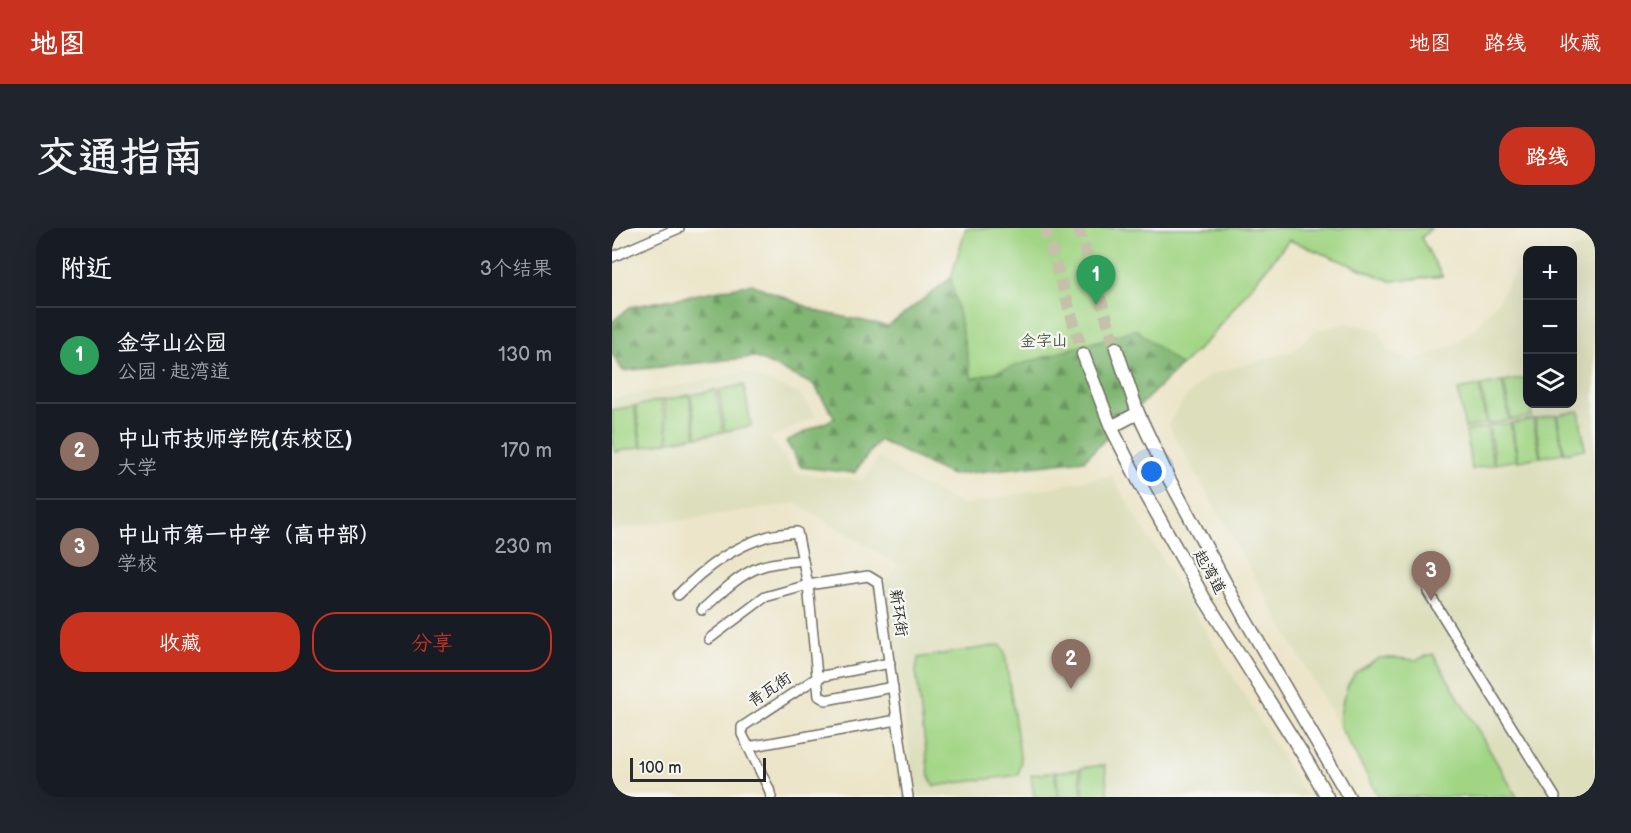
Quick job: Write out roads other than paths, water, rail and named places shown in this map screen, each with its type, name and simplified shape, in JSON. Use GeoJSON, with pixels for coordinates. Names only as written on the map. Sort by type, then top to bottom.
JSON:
{"type":"FeatureCollection","features":[{"type":"Feature","properties":{"kind":"main road","name":"起湾道"},"geometry":{"type":"LineString","coordinates":[[1116,348],[1138,413],[1167,475],[1245,619],[1349,797]]}},
{"type":"Feature","properties":{"kind":"main road","name":"起湾道"},"geometry":{"type":"LineString","coordinates":[[1083,354],[1111,428],[1204,598],[1307,760],[1327,797]]}},
{"type":"Feature","properties":{"kind":"main road"},"geometry":{"type":"LineString","coordinates":[[1111,428],[1138,413]]}},
{"type":"Feature","properties":{"kind":"street"},"geometry":{"type":"LineString","coordinates":[[612,257],[679,228]]}},
{"type":"Feature","properties":{"kind":"street"},"geometry":{"type":"LineString","coordinates":[[678,595],[713,564],[737,549],[769,536],[797,531],[808,585],[819,696],[826,700],[893,687]]}},
{"type":"Feature","properties":{"kind":"street"},"geometry":{"type":"LineString","coordinates":[[702,610],[731,585],[758,568],[803,560]]}},
{"type":"Feature","properties":{"kind":"street","name":"新环街"},"geometry":{"type":"LineString","coordinates":[[710,639],[765,597],[808,585],[868,576],[878,582],[908,797]]}},
{"type":"Feature","properties":{"kind":"street"},"geometry":{"type":"LineString","coordinates":[[1428,592],[1555,797]]}},
{"type":"Feature","properties":{"kind":"street","name":"青瓦街"},"geometry":{"type":"LineString","coordinates":[[771,797],[742,734],[742,727],[817,678],[890,663]]}},
{"type":"Feature","properties":{"kind":"street"},"geometry":{"type":"LineString","coordinates":[[748,747],[897,720]]}},
{"type":"Feature","properties":{"kind":"tunnel"},"geometry":{"type":"LineString","coordinates":[[1045,228],[1083,354]]}},
{"type":"Feature","properties":{"kind":"tunnel"},"geometry":{"type":"LineString","coordinates":[[1078,228],[1116,348]]}},
{"type":"Feature","properties":{"kind":"place","name":"金字山公园"},"geometry":{"type":"Point","coordinates":[1096,305]}},
{"type":"Feature","properties":{"kind":"place","name":"中山市第一中学（高中部）"},"geometry":{"type":"Point","coordinates":[1431,601]}},
{"type":"Feature","properties":{"kind":"place","name":"中山市技师学院(东校区)"},"geometry":{"type":"Point","coordinates":[1071,689]}},
{"type":"Feature","properties":{"kind":"park label","name":"金字山"},"geometry":{"type":"Point","coordinates":[1044,341]}}]}
